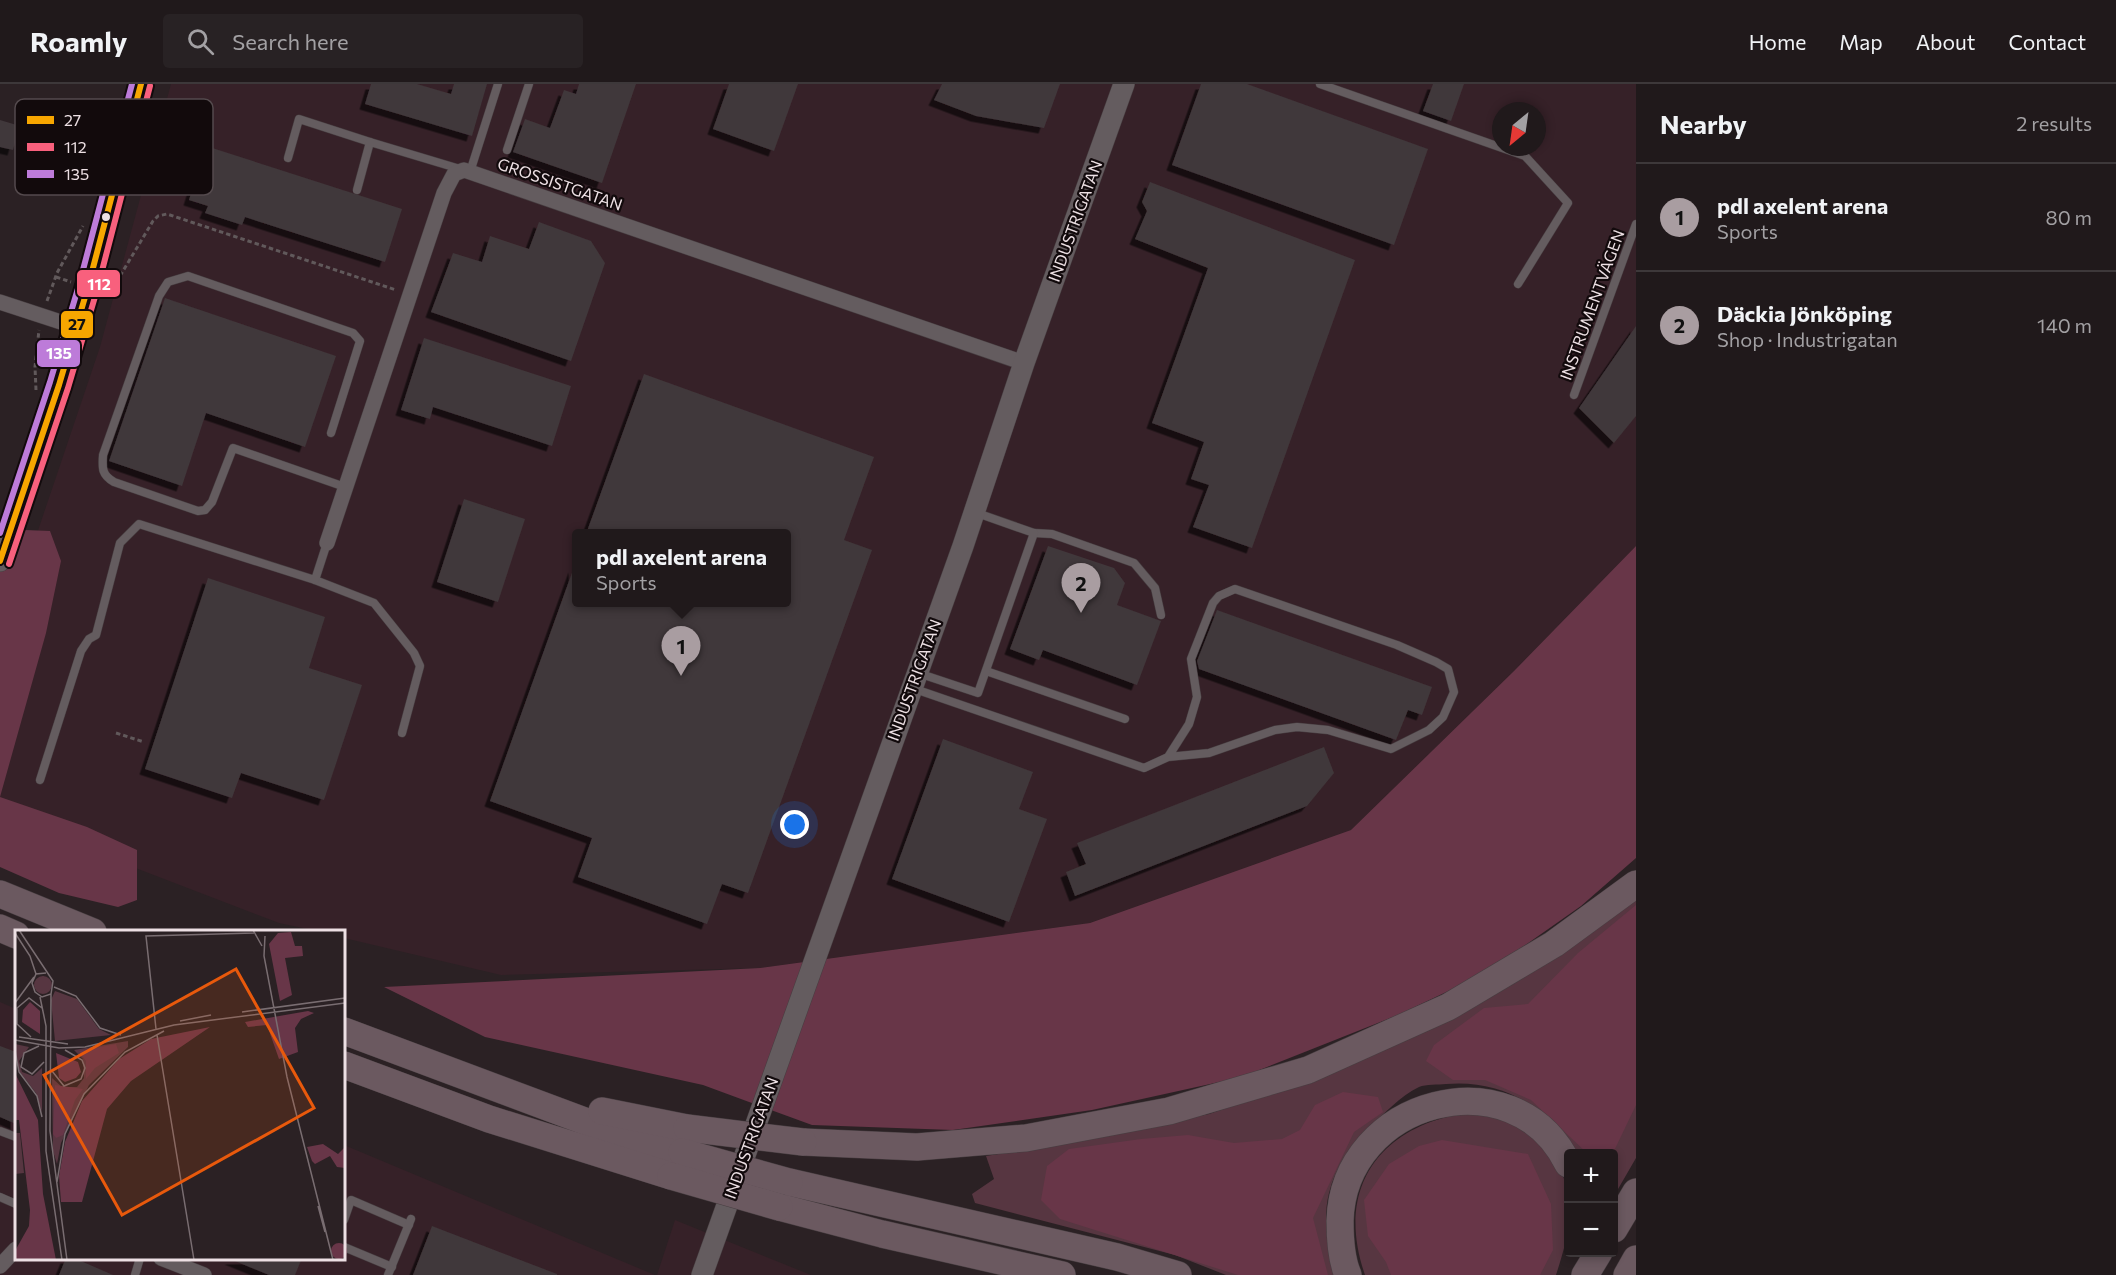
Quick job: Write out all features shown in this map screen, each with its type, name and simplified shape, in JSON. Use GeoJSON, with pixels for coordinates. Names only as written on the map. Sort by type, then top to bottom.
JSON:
{"type":"FeatureCollection","features":[{"type":"Feature","properties":{"kind":"highway"},"geometry":{"type":"LineString","coordinates":[[345,1031],[614,1132],[684,1140],[917,1147],[1026,1138],[1170,1112],[1308,1070],[1448,1007],[1554,944],[1636,884]]}},
{"type":"Feature","properties":{"kind":"highway"},"geometry":{"type":"LineString","coordinates":[[0,894],[88,930]]}},
{"type":"Feature","properties":{"kind":"highway"},"geometry":{"type":"LineString","coordinates":[[0,928],[15,935]]}},
{"type":"Feature","properties":{"kind":"highway"},"geometry":{"type":"LineString","coordinates":[[345,1065],[489,1119],[671,1176],[1001,1267],[1062,1275]]}},
{"type":"Feature","properties":{"kind":"highway"},"geometry":{"type":"LineString","coordinates":[[1348,1275],[1340,1239],[1341,1205],[1350,1175],[1366,1149],[1385,1129],[1410,1114],[1436,1104],[1467,1100],[1499,1106],[1526,1118],[1547,1132],[1564,1157]]}},
{"type":"Feature","properties":{"kind":"highway"},"geometry":{"type":"LineString","coordinates":[[684,1140],[789,1182],[1117,1257],[1178,1275]]}},
{"type":"Feature","properties":{"kind":"highway"},"geometry":{"type":"LineString","coordinates":[[1618,1222],[1636,1192]]}},
{"type":"Feature","properties":{"kind":"highway"},"geometry":{"type":"LineString","coordinates":[[1572,1275],[1577,1257]]}},
{"type":"Feature","properties":{"kind":"highway"},"geometry":{"type":"LineString","coordinates":[[1586,1275],[1596,1257]]}},
{"type":"Feature","properties":{"kind":"highway"},"geometry":{"type":"LineString","coordinates":[[1627,1275],[1636,1259]]}},
{"type":"Feature","properties":{"kind":"street"},"geometry":{"type":"LineString","coordinates":[[137,99],[141,84]]}},
{"type":"Feature","properties":{"kind":"street","name":"INDUSTRIGATAN"},"geometry":{"type":"LineString","coordinates":[[702,1275],[1124,84]]}},
{"type":"Feature","properties":{"kind":"street"},"geometry":{"type":"LineString","coordinates":[[327,543],[448,181],[454,174],[467,171]]}},
{"type":"Feature","properties":{"kind":"street","name":"GROSSISTGATAN"},"geometry":{"type":"LineString","coordinates":[[467,171],[1024,363]]}},
{"type":"Feature","properties":{"kind":"street"},"geometry":{"type":"LineString","coordinates":[[0,561],[76,327],[112,195]]}},
{"type":"Feature","properties":{"kind":"street"},"geometry":{"type":"LineString","coordinates":[[0,302],[76,327]]}},
{"type":"Feature","properties":{"kind":"street"},"geometry":{"type":"LineString","coordinates":[[0,1266],[15,1251]]}},
{"type":"Feature","properties":{"kind":"street"},"geometry":{"type":"LineString","coordinates":[[166,1260],[204,1275]]}},
{"type":"Feature","properties":{"kind":"lane"},"geometry":{"type":"LineString","coordinates":[[288,159],[299,119],[467,171],[498,84]]}},
{"type":"Feature","properties":{"kind":"lane"},"geometry":{"type":"LineString","coordinates":[[507,150],[529,84]]}},
{"type":"Feature","properties":{"kind":"lane"},"geometry":{"type":"LineString","coordinates":[[1320,84],[1525,156],[1568,203],[1518,284]]}},
{"type":"Feature","properties":{"kind":"lane"},"geometry":{"type":"LineString","coordinates":[[357,190],[370,142]]}},
{"type":"Feature","properties":{"kind":"lane","name":"INSTRUMENTVÄGEN"},"geometry":{"type":"LineString","coordinates":[[1574,395],[1636,224]]}},
{"type":"Feature","properties":{"kind":"lane"},"geometry":{"type":"LineString","coordinates":[[331,434],[360,340],[353,333],[188,276],[168,282],[159,296],[103,455],[102,469],[106,477],[114,482],[198,511],[204,510],[212,502],[233,448],[345,487]]}},
{"type":"Feature","properties":{"kind":"lane"},"geometry":{"type":"LineString","coordinates":[[974,512],[1034,533],[1052,534],[1134,563],[1155,588],[1161,615]]}},
{"type":"Feature","properties":{"kind":"lane"},"geometry":{"type":"LineString","coordinates":[[40,780],[81,651],[89,639],[96,635],[100,625],[120,543],[139,524],[315,580],[374,603],[414,653],[420,666],[402,733]]}},
{"type":"Feature","properties":{"kind":"lane"},"geometry":{"type":"LineString","coordinates":[[914,680],[978,693],[1034,533]]}},
{"type":"Feature","properties":{"kind":"lane"},"geometry":{"type":"LineString","coordinates":[[315,580],[327,543]]}},
{"type":"Feature","properties":{"kind":"lane"},"geometry":{"type":"LineString","coordinates":[[914,680],[1131,766],[1144,768],[1168,757],[1209,753],[1275,730],[1297,727],[1328,730],[1391,749],[1419,737],[1443,717],[1454,692],[1448,669],[1397,645],[1235,589],[1219,596],[1213,603],[1191,659],[1197,697],[1189,724],[1168,757]]}},
{"type":"Feature","properties":{"kind":"lane"},"geometry":{"type":"LineString","coordinates":[[986,670],[1125,719]]}},
{"type":"Feature","properties":{"kind":"lane"},"geometry":{"type":"LineString","coordinates":[[0,1131],[15,1137]]}},
{"type":"Feature","properties":{"kind":"lane"},"geometry":{"type":"LineString","coordinates":[[0,1197],[15,1204]]}},
{"type":"Feature","properties":{"kind":"lane"},"geometry":{"type":"LineString","coordinates":[[345,1217],[351,1200],[410,1222],[390,1271],[345,1248]]}},
{"type":"Feature","properties":{"kind":"lane"},"geometry":{"type":"LineString","coordinates":[[135,1275],[139,1260]]}},
{"type":"Feature","properties":{"kind":"path"},"geometry":{"type":"LineString","coordinates":[[56,277],[105,293],[111,290],[153,221],[158,216],[167,214],[409,295]]}},
{"type":"Feature","properties":{"kind":"path"},"geometry":{"type":"LineString","coordinates":[[36,398],[36,346],[42,316],[56,277],[76,243],[86,220]]}},
{"type":"Feature","properties":{"kind":"path"},"geometry":{"type":"LineString","coordinates":[[117,733],[144,742]]}},
{"type":"Feature","properties":{"kind":"shaded area"},"geometry":{"type":"Polygon","coordinates":[[[171,84],[1636,84],[1636,546],[1514,671],[1351,830],[1090,923],[760,968],[501,975],[345,938],[345,930],[312,930],[279,923],[0,816],[0,643],[100,347],[141,195],[213,195],[213,99],[167,99],[171,84]]]}},
{"type":"Feature","properties":{"kind":"shaded area"},"geometry":{"type":"Polygon","coordinates":[[[0,529],[50,531],[61,561],[46,633],[0,797],[0,529]]]}},
{"type":"Feature","properties":{"kind":"shaded area"},"geometry":{"type":"Polygon","coordinates":[[[1636,546],[1636,858],[1581,906],[1484,974],[1398,1015],[1242,1077],[1092,1110],[953,1130],[812,1125],[703,1085],[485,1037],[384,987],[760,968],[1090,923],[1351,830],[1514,671],[1636,546]]]}},
{"type":"Feature","properties":{"kind":"shaded area"},"geometry":{"type":"Polygon","coordinates":[[[0,797],[87,827],[137,850],[137,900],[118,907],[59,893],[0,867],[0,797]]]}},
{"type":"Feature","properties":{"kind":"shaded area"},"geometry":{"type":"Polygon","coordinates":[[[1636,896],[1636,1158],[1618,1189],[1618,1149],[1572,1149],[1551,1122],[1521,1099],[1485,1086],[1446,1084],[1425,1085],[1405,1095],[1369,1128],[1344,1158],[1329,1193],[1326,1214],[1327,1235],[1335,1275],[1226,1275],[1175,1255],[975,1203],[972,1194],[994,1179],[986,1156],[1073,1142],[1209,1114],[1318,1076],[1636,896]]]}},
{"type":"Feature","properties":{"kind":"shaded area"},"geometry":{"type":"Polygon","coordinates":[[[1636,905],[1636,1105],[1615,1149],[1583,1149],[1531,1100],[1485,1080],[1453,1080],[1426,1061],[1434,1045],[1484,1008],[1528,1004],[1578,953],[1636,905]]]}},
{"type":"Feature","properties":{"kind":"shaded area"},"geometry":{"type":"Polygon","coordinates":[[[0,1002],[15,1009],[15,1260],[345,1260],[345,1145],[655,1275],[0,1275],[0,1002]]]}},
{"type":"Feature","properties":{"kind":"shaded area"},"geometry":{"type":"Polygon","coordinates":[[[1343,1092],[1378,1097],[1383,1112],[1354,1132],[1313,1218],[1328,1275],[1238,1275],[1060,1219],[1041,1200],[1047,1166],[1069,1149],[1188,1135],[1234,1143],[1282,1139],[1300,1130],[1315,1105],[1343,1092]]]}},
{"type":"Feature","properties":{"kind":"shaded area"},"geometry":{"type":"Polygon","coordinates":[[[1460,1114],[1497,1118],[1524,1131],[1536,1140],[1556,1162],[1564,1178],[1564,1247],[1556,1275],[1365,1275],[1357,1245],[1356,1217],[1360,1192],[1370,1169],[1385,1150],[1405,1134],[1430,1122],[1460,1114]]]}},
{"type":"Feature","properties":{"kind":"shaded area"},"geometry":{"type":"Polygon","coordinates":[[[1442,1140],[1528,1154],[1551,1204],[1553,1250],[1540,1275],[1391,1275],[1386,1262],[1368,1236],[1364,1200],[1389,1164],[1419,1146],[1442,1140]]]}},
{"type":"Feature","properties":{"kind":"shaded area"},"geometry":{"type":"Polygon","coordinates":[[[675,1220],[811,1275],[657,1275],[675,1220]]]}},
{"type":"Feature","properties":{"kind":"building"},"geometry":{"type":"Polygon","coordinates":[[[371,84],[417,84],[451,94],[454,84],[487,84],[472,136],[365,104],[371,84]]]}},
{"type":"Feature","properties":{"kind":"building"},"geometry":{"type":"Polygon","coordinates":[[[579,84],[636,84],[602,183],[513,152],[525,119],[550,128],[564,90],[576,94],[579,84]]]}},
{"type":"Feature","properties":{"kind":"building"},"geometry":{"type":"Polygon","coordinates":[[[729,84],[798,84],[774,151],[713,129],[729,84]]]}},
{"type":"Feature","properties":{"kind":"building"},"geometry":{"type":"Polygon","coordinates":[[[942,84],[1060,84],[1044,128],[976,116],[934,100],[942,84]]]}},
{"type":"Feature","properties":{"kind":"building"},"geometry":{"type":"Polygon","coordinates":[[[1201,84],[1247,84],[1428,149],[1394,245],[1172,165],[1201,84]]]}},
{"type":"Feature","properties":{"kind":"building"},"geometry":{"type":"Polygon","coordinates":[[[1433,84],[1464,84],[1451,121],[1423,111],[1433,84]]]}},
{"type":"Feature","properties":{"kind":"building"},"geometry":{"type":"Polygon","coordinates":[[[0,120],[15,124],[13,150],[0,147],[0,120]]]}},
{"type":"Feature","properties":{"kind":"building"},"geometry":{"type":"Polygon","coordinates":[[[213,148],[402,209],[385,262],[245,217],[242,225],[205,213],[208,206],[189,200],[191,195],[213,195],[213,148]]]}},
{"type":"Feature","properties":{"kind":"building"},"geometry":{"type":"Polygon","coordinates":[[[1150,182],[1355,260],[1252,548],[1193,527],[1209,485],[1191,479],[1204,442],[1152,423],[1208,268],[1135,239],[1147,211],[1142,202],[1150,182]]]}},
{"type":"Feature","properties":{"kind":"building"},"geometry":{"type":"Polygon","coordinates":[[[539,222],[591,241],[605,263],[571,361],[431,312],[453,253],[482,262],[490,236],[529,249],[539,222]]]}},
{"type":"Feature","properties":{"kind":"building"},"geometry":{"type":"Polygon","coordinates":[[[165,298],[336,356],[305,447],[206,413],[182,486],[109,461],[165,298]]]}},
{"type":"Feature","properties":{"kind":"building"},"geometry":{"type":"Polygon","coordinates":[[[1636,326],[1636,416],[1614,443],[1579,408],[1636,326]]]}},
{"type":"Feature","properties":{"kind":"building"},"geometry":{"type":"Polygon","coordinates":[[[424,338],[571,386],[552,446],[433,407],[430,419],[401,410],[424,338]]]}},
{"type":"Feature","properties":{"kind":"building"},"geometry":{"type":"Polygon","coordinates":[[[644,374],[874,457],[844,540],[872,550],[748,893],[722,884],[707,924],[578,877],[592,838],[490,801],[572,573],[572,607],[791,607],[791,529],[588,529],[644,374]]]}},
{"type":"Feature","properties":{"kind":"building"},"geometry":{"type":"Polygon","coordinates":[[[464,499],[525,519],[498,602],[437,582],[464,499]]]}},
{"type":"Feature","properties":{"kind":"building"},"geometry":{"type":"Polygon","coordinates":[[[1048,546],[1114,568],[1125,583],[1117,605],[1161,621],[1137,685],[1043,650],[1039,660],[1010,649],[1048,546]]]}},
{"type":"Feature","properties":{"kind":"building"},"geometry":{"type":"Polygon","coordinates":[[[208,578],[325,617],[309,668],[362,685],[324,800],[241,773],[232,798],[145,769],[208,578]]]}},
{"type":"Feature","properties":{"kind":"building"},"geometry":{"type":"Polygon","coordinates":[[[1217,610],[1432,687],[1422,715],[1408,710],[1396,740],[1199,669],[1197,661],[1217,610]]]}},
{"type":"Feature","properties":{"kind":"building"},"geometry":{"type":"Polygon","coordinates":[[[943,739],[1033,772],[1019,809],[1047,819],[1009,922],[892,879],[943,739]]]}},
{"type":"Feature","properties":{"kind":"building"},"geometry":{"type":"Polygon","coordinates":[[[1324,747],[1334,773],[1307,806],[1075,896],[1066,872],[1086,864],[1077,843],[1324,747]]]}},
{"type":"Feature","properties":{"kind":"building"},"geometry":{"type":"Polygon","coordinates":[[[0,1046],[15,1052],[15,1124],[0,1117],[0,1046]]]}},
{"type":"Feature","properties":{"kind":"building"},"geometry":{"type":"Polygon","coordinates":[[[432,1226],[557,1274],[557,1275],[413,1275],[432,1226]]]}},
{"type":"Feature","properties":{"kind":"building"},"geometry":{"type":"Polygon","coordinates":[[[65,1260],[79,1260],[113,1275],[59,1275],[65,1260]]]}},
{"type":"Feature","properties":{"kind":"building"},"geometry":{"type":"Polygon","coordinates":[[[232,1260],[301,1260],[295,1275],[269,1275],[232,1260]]]}},
{"type":"Feature","properties":{"kind":"transit line","name":"135"},"geometry":{"type":"LineString","coordinates":[[128,99],[132,84]]}},
{"type":"Feature","properties":{"kind":"transit line","name":"27"},"geometry":{"type":"LineString","coordinates":[[137,99],[141,84]]}},
{"type":"Feature","properties":{"kind":"transit line","name":"112"},"geometry":{"type":"LineString","coordinates":[[147,99],[150,86]]}},
{"type":"Feature","properties":{"kind":"transit line","name":"135"},"geometry":{"type":"LineString","coordinates":[[0,533],[50,382],[103,195]]}},
{"type":"Feature","properties":{"kind":"transit line","name":"27"},"geometry":{"type":"LineString","coordinates":[[0,561],[59,385],[112,195]]}},
{"type":"Feature","properties":{"kind":"transit line","name":"112"},"geometry":{"type":"LineString","coordinates":[[9,564],[68,388],[122,195]]}},
{"type":"Feature","properties":{"kind":"place","name":"Däckia Jönköping"},"geometry":{"type":"Point","coordinates":[1081,613]}},
{"type":"Feature","properties":{"kind":"place","name":"pdl axelent arena"},"geometry":{"type":"Point","coordinates":[681,676]}}]}
